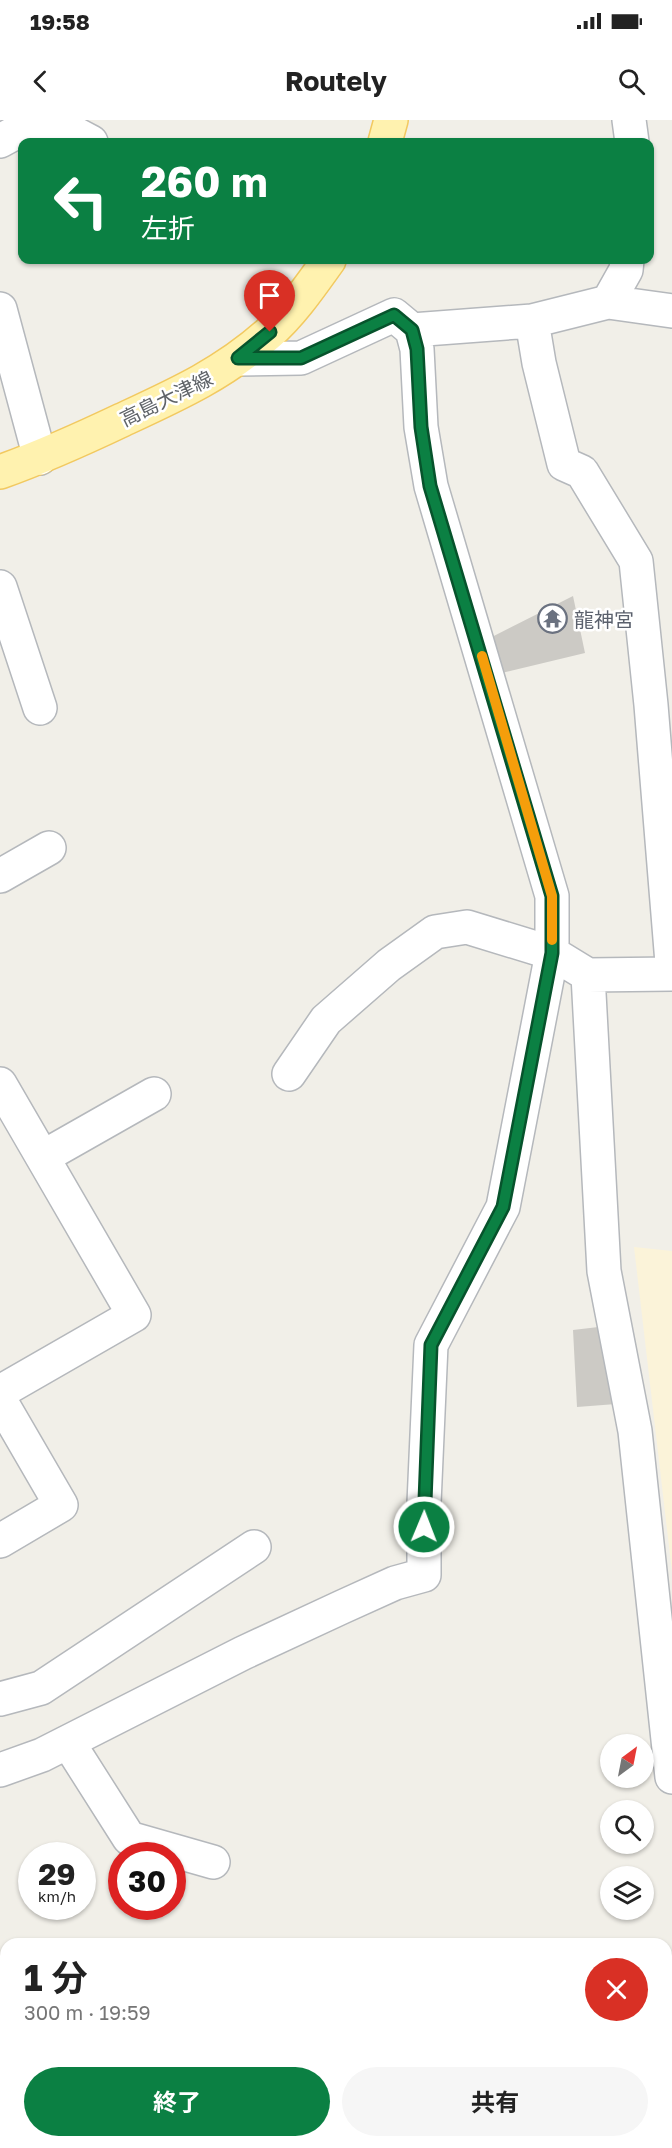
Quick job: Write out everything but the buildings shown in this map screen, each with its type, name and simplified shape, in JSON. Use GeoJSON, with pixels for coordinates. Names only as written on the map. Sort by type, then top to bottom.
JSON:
{"type":"FeatureCollection","features":[{"type":"Feature","properties":{"kind":"main road"},"geometry":{"type":"LineString","coordinates":[[386,138],[391,120]]}},
{"type":"Feature","properties":{"kind":"main road","name":"高島大津線"},"geometry":{"type":"LineString","coordinates":[[0,472],[40,458],[201,383],[238,358],[270,332],[326,264]]}},
{"type":"Feature","properties":{"kind":"street"},"geometry":{"type":"LineString","coordinates":[[629,120],[631,138]]}},
{"type":"Feature","properties":{"kind":"street"},"geometry":{"type":"LineString","coordinates":[[0,141],[36,122],[72,132],[83,138]]}},
{"type":"Feature","properties":{"kind":"street"},"geometry":{"type":"LineString","coordinates":[[608,302],[626,270],[627,264]]}},
{"type":"Feature","properties":{"kind":"street"},"geometry":{"type":"LineString","coordinates":[[412,330],[532,321],[608,302],[672,311]]}},
{"type":"Feature","properties":{"kind":"street"},"geometry":{"type":"LineString","coordinates":[[0,309],[40,458]]}},
{"type":"Feature","properties":{"kind":"street"},"geometry":{"type":"LineString","coordinates":[[0,1770],[42,1755],[243,1653],[395,1583],[424,1575],[424,1503],[431,1345],[503,1207],[552,953],[552,896],[430,486],[421,427],[417,349],[412,330],[394,315],[301,358],[238,358]]}},
{"type":"Feature","properties":{"kind":"street"},"geometry":{"type":"LineString","coordinates":[[532,321],[539,363],[564,464],[582,472],[636,561],[651,705],[672,963]]}},
{"type":"Feature","properties":{"kind":"street"},"geometry":{"type":"LineString","coordinates":[[0,587],[40,708]]}},
{"type":"Feature","properties":{"kind":"street"},"geometry":{"type":"LineString","coordinates":[[0,876],[49,848]]}},
{"type":"Feature","properties":{"kind":"street"},"geometry":{"type":"LineString","coordinates":[[289,1074],[326,1020],[388,965],[435,932],[467,927],[552,953],[588,975],[672,974]]}},
{"type":"Feature","properties":{"kind":"street"},"geometry":{"type":"LineString","coordinates":[[588,975],[604,1271],[635,1431],[672,1777]]}},
{"type":"Feature","properties":{"kind":"street"},"geometry":{"type":"LineString","coordinates":[[0,1084],[134,1315],[0,1392]]}},
{"type":"Feature","properties":{"kind":"street"},"geometry":{"type":"LineString","coordinates":[[43,1157],[154,1094]]}},
{"type":"Feature","properties":{"kind":"street"},"geometry":{"type":"LineString","coordinates":[[0,1400],[61,1505],[0,1541]]}},
{"type":"Feature","properties":{"kind":"street"},"geometry":{"type":"LineString","coordinates":[[0,1699],[41,1688],[254,1547]]}},
{"type":"Feature","properties":{"kind":"street"},"geometry":{"type":"LineString","coordinates":[[68,1742],[129,1839],[213,1862]]}},
{"type":"Feature","properties":{"kind":"sand"},"geometry":{"type":"Polygon","coordinates":[[[634,1247],[672,1251],[672,1572],[634,1247]]]}},
{"type":"Feature","properties":{"kind":"slow traffic"},"geometry":{"type":"LineString","coordinates":[[482,656],[552,896],[552,940]]}},
{"type":"Feature","properties":{"kind":"place","name":"龍神宮"},"geometry":{"type":"Point","coordinates":[553,619]}},
{"type":"Feature","properties":{"kind":"route"},"geometry":{"type":"LineString","coordinates":[[270,332],[238,358],[301,358],[394,315],[412,330],[417,349],[421,427],[430,486],[552,896],[552,953],[503,1207],[431,1345],[424,1527]]}}]}
